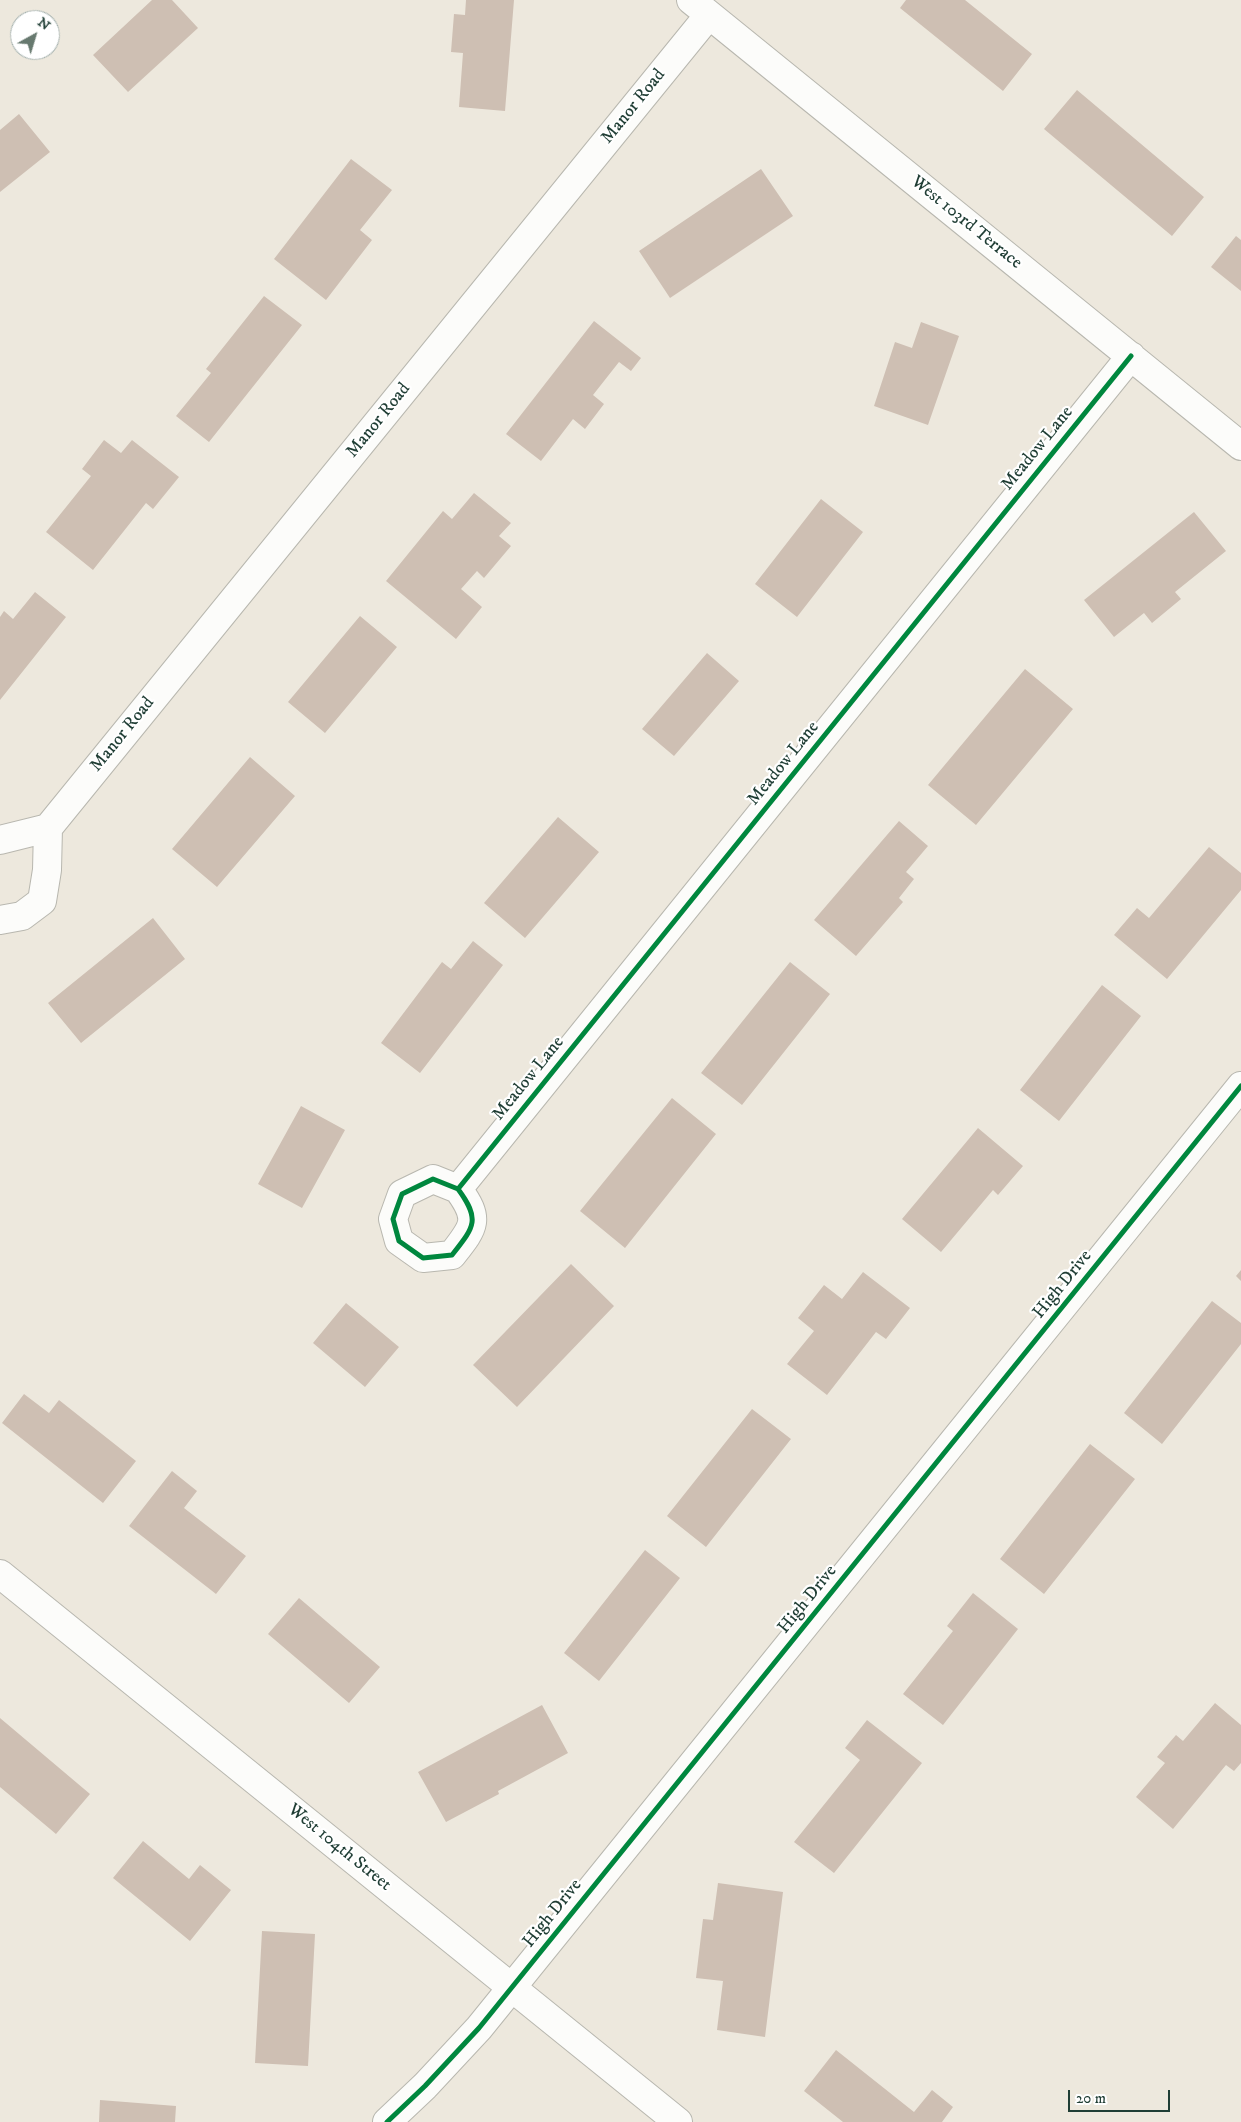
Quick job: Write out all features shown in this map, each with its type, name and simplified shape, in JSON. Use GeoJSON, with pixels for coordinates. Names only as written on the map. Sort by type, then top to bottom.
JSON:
{"type":"FeatureCollection","features":[{"type":"Feature","properties":{"kind":"street","name":"West 103rd Terrace"},"geometry":{"type":"LineString","coordinates":[[700,7],[1241,446]]}},
{"type":"Feature","properties":{"kind":"street","name":"Manor Road"},"geometry":{"type":"LineString","coordinates":[[48,828],[700,7]]}},
{"type":"Feature","properties":{"kind":"street","name":"Meadow Lane"},"geometry":{"type":"LineString","coordinates":[[458,1189],[1131,356]]}},
{"type":"Feature","properties":{"kind":"street"},"geometry":{"type":"LineString","coordinates":[[0,840],[48,828],[47,870],[42,901],[22,916],[0,920]]}},
{"type":"Feature","properties":{"kind":"street","name":"High Drive"},"geometry":{"type":"LineString","coordinates":[[387,2122],[425,2086],[479,2028],[1241,1086]]}},
{"type":"Feature","properties":{"kind":"street","name":"West 104th Street"},"geometry":{"type":"LineString","coordinates":[[0,1574],[678,2122]]}},
{"type":"Feature","properties":{"kind":"building"},"geometry":{"type":"Polygon","coordinates":[[[152,0],[172,0],[198,28],[128,92],[93,55],[152,0]]]}},
{"type":"Feature","properties":{"kind":"building"},"geometry":{"type":"Polygon","coordinates":[[[466,0],[514,0],[505,111],[459,107],[463,53],[451,52],[454,14],[465,15],[466,0]]]}},
{"type":"Feature","properties":{"kind":"building"},"geometry":{"type":"Polygon","coordinates":[[[906,0],[965,0],[1032,54],[1003,91],[900,8],[906,0]]]}},
{"type":"Feature","properties":{"kind":"building"},"geometry":{"type":"Polygon","coordinates":[[[1077,90],[1204,197],[1172,236],[1044,129],[1077,90]]]}},
{"type":"Feature","properties":{"kind":"building"},"geometry":{"type":"Polygon","coordinates":[[[19,114],[50,152],[0,192],[0,130],[19,114]]]}},
{"type":"Feature","properties":{"kind":"building"},"geometry":{"type":"Polygon","coordinates":[[[351,159],[392,190],[360,230],[372,240],[326,300],[274,259],[351,159]]]}},
{"type":"Feature","properties":{"kind":"building"},"geometry":{"type":"Polygon","coordinates":[[[761,169],[793,216],[670,298],[639,251],[761,169]]]}},
{"type":"Feature","properties":{"kind":"building"},"geometry":{"type":"Polygon","coordinates":[[[1236,236],[1241,240],[1241,291],[1211,267],[1236,236]]]}},
{"type":"Feature","properties":{"kind":"building"},"geometry":{"type":"Polygon","coordinates":[[[264,296],[302,325],[209,442],[176,416],[211,373],[206,369],[264,296]]]}},
{"type":"Feature","properties":{"kind":"building"},"geometry":{"type":"Polygon","coordinates":[[[594,321],[641,358],[631,371],[619,362],[593,395],[604,404],[585,429],[573,419],[541,461],[506,434],[594,321]]]}},
{"type":"Feature","properties":{"kind":"building"},"geometry":{"type":"Polygon","coordinates":[[[921,322],[959,336],[928,425],[874,406],[895,342],[912,348],[921,322]]]}},
{"type":"Feature","properties":{"kind":"building"},"geometry":{"type":"Polygon","coordinates":[[[104,440],[121,453],[132,440],[179,477],[153,509],[146,503],[93,570],[46,532],[91,476],[82,469],[104,440]]]}},
{"type":"Feature","properties":{"kind":"building"},"geometry":{"type":"Polygon","coordinates":[[[474,493],[511,523],[499,536],[511,546],[484,578],[477,571],[461,589],[482,607],[456,639],[386,581],[443,511],[452,519],[474,493]]]}},
{"type":"Feature","properties":{"kind":"building"},"geometry":{"type":"Polygon","coordinates":[[[821,499],[863,532],[797,617],[755,584],[821,499]]]}},
{"type":"Feature","properties":{"kind":"building"},"geometry":{"type":"Polygon","coordinates":[[[1194,512],[1226,551],[1175,592],[1181,599],[1152,623],[1144,613],[1114,637],[1084,600],[1194,512]]]}},
{"type":"Feature","properties":{"kind":"building"},"geometry":{"type":"Polygon","coordinates":[[[35,592],[66,617],[0,700],[0,617],[4,611],[13,619],[35,592]]]}},
{"type":"Feature","properties":{"kind":"building"},"geometry":{"type":"Polygon","coordinates":[[[360,616],[397,647],[325,733],[288,702],[360,616]]]}},
{"type":"Feature","properties":{"kind":"building"},"geometry":{"type":"Polygon","coordinates":[[[707,653],[739,681],[674,756],[642,729],[707,653]]]}},
{"type":"Feature","properties":{"kind":"building"},"geometry":{"type":"Polygon","coordinates":[[[1025,669],[1073,709],[976,825],[928,785],[1025,669]]]}},
{"type":"Feature","properties":{"kind":"building"},"geometry":{"type":"Polygon","coordinates":[[[250,757],[295,796],[217,887],[172,849],[250,757]]]}},
{"type":"Feature","properties":{"kind":"building"},"geometry":{"type":"Polygon","coordinates":[[[558,817],[599,852],[525,938],[484,903],[558,817]]]}},
{"type":"Feature","properties":{"kind":"building"},"geometry":{"type":"Polygon","coordinates":[[[899,821],[928,846],[906,872],[914,879],[899,898],[903,902],[856,956],[814,920],[899,821]]]}},
{"type":"Feature","properties":{"kind":"building"},"geometry":{"type":"Polygon","coordinates":[[[1209,847],[1241,873],[1241,890],[1167,979],[1114,935],[1137,908],[1149,918],[1209,847]]]}},
{"type":"Feature","properties":{"kind":"building"},"geometry":{"type":"Polygon","coordinates":[[[153,918],[185,959],[81,1043],[48,1003],[153,918]]]}},
{"type":"Feature","properties":{"kind":"building"},"geometry":{"type":"Polygon","coordinates":[[[473,941],[503,965],[420,1073],[381,1043],[442,962],[451,969],[473,941]]]}},
{"type":"Feature","properties":{"kind":"building"},"geometry":{"type":"Polygon","coordinates":[[[790,962],[830,994],[742,1105],[701,1073],[790,962]]]}},
{"type":"Feature","properties":{"kind":"building"},"geometry":{"type":"Polygon","coordinates":[[[1102,985],[1141,1016],[1059,1121],[1020,1090],[1102,985]]]}},
{"type":"Feature","properties":{"kind":"building"},"geometry":{"type":"Polygon","coordinates":[[[672,1098],[716,1134],[625,1248],[580,1211],[672,1098]]]}},
{"type":"Feature","properties":{"kind":"building"},"geometry":{"type":"Polygon","coordinates":[[[301,1106],[345,1130],[302,1208],[258,1184],[301,1106]]]}},
{"type":"Feature","properties":{"kind":"building"},"geometry":{"type":"Polygon","coordinates":[[[978,1128],[1023,1166],[998,1195],[993,1190],[941,1252],[902,1219],[978,1128]]]}},
{"type":"Feature","properties":{"kind":"building"},"geometry":{"type":"Polygon","coordinates":[[[571,1264],[614,1306],[517,1407],[473,1365],[571,1264]]]}},
{"type":"Feature","properties":{"kind":"building"},"geometry":{"type":"Polygon","coordinates":[[[1241,1270],[1241,1281],[1236,1276],[1241,1270]]]}},
{"type":"Feature","properties":{"kind":"building"},"geometry":{"type":"Polygon","coordinates":[[[863,1272],[910,1308],[886,1339],[876,1332],[827,1395],[787,1364],[814,1331],[798,1318],[824,1285],[842,1299],[863,1272]]]}},
{"type":"Feature","properties":{"kind":"building"},"geometry":{"type":"Polygon","coordinates":[[[1212,1301],[1241,1323],[1241,1344],[1162,1444],[1124,1413],[1212,1301]]]}},
{"type":"Feature","properties":{"kind":"building"},"geometry":{"type":"Polygon","coordinates":[[[346,1303],[399,1347],[365,1387],[313,1343],[346,1303]]]}},
{"type":"Feature","properties":{"kind":"building"},"geometry":{"type":"Polygon","coordinates":[[[24,1394],[49,1413],[59,1400],[136,1461],[103,1503],[2,1423],[24,1394]]]}},
{"type":"Feature","properties":{"kind":"building"},"geometry":{"type":"Polygon","coordinates":[[[752,1409],[791,1439],[706,1547],[667,1516],[752,1409]]]}},
{"type":"Feature","properties":{"kind":"building"},"geometry":{"type":"Polygon","coordinates":[[[1090,1444],[1135,1479],[1044,1594],[1000,1559],[1090,1444]]]}},
{"type":"Feature","properties":{"kind":"building"},"geometry":{"type":"Polygon","coordinates":[[[172,1471],[197,1491],[184,1508],[246,1556],[216,1594],[129,1526],[172,1471]]]}},
{"type":"Feature","properties":{"kind":"building"},"geometry":{"type":"Polygon","coordinates":[[[645,1550],[680,1578],[599,1681],[564,1653],[645,1550]]]}},
{"type":"Feature","properties":{"kind":"building"},"geometry":{"type":"Polygon","coordinates":[[[973,1593],[1018,1629],[943,1725],[903,1694],[953,1631],[947,1626],[973,1593]]]}},
{"type":"Feature","properties":{"kind":"building"},"geometry":{"type":"Polygon","coordinates":[[[299,1598],[380,1667],[349,1703],[268,1634],[299,1598]]]}},
{"type":"Feature","properties":{"kind":"building"},"geometry":{"type":"Polygon","coordinates":[[[1215,1703],[1241,1725],[1241,1763],[1234,1771],[1226,1765],[1173,1829],[1136,1797],[1165,1763],[1157,1757],[1176,1735],[1183,1741],[1215,1703]]]}},
{"type":"Feature","properties":{"kind":"building"},"geometry":{"type":"Polygon","coordinates":[[[542,1705],[568,1753],[498,1791],[499,1794],[446,1822],[418,1772],[542,1705]]]}},
{"type":"Feature","properties":{"kind":"building"},"geometry":{"type":"Polygon","coordinates":[[[0,1718],[90,1794],[56,1834],[0,1787],[0,1718]]]}},
{"type":"Feature","properties":{"kind":"building"},"geometry":{"type":"Polygon","coordinates":[[[867,1720],[922,1763],[834,1873],[794,1842],[860,1760],[845,1748],[867,1720]]]}},
{"type":"Feature","properties":{"kind":"building"},"geometry":{"type":"Polygon","coordinates":[[[143,1841],[189,1879],[200,1865],[231,1890],[190,1941],[113,1878],[143,1841]]]}},
{"type":"Feature","properties":{"kind":"building"},"geometry":{"type":"Polygon","coordinates":[[[718,1883],[783,1892],[765,2037],[717,2030],[723,1981],[696,1978],[703,1919],[713,1920],[718,1883]]]}},
{"type":"Feature","properties":{"kind":"building"},"geometry":{"type":"Polygon","coordinates":[[[262,1931],[315,1934],[308,2066],[255,2063],[262,1931]]]}},
{"type":"Feature","properties":{"kind":"building"},"geometry":{"type":"Polygon","coordinates":[[[836,2050],[914,2112],[932,2090],[953,2107],[942,2122],[843,2122],[804,2091],[836,2050]]]}},
{"type":"Feature","properties":{"kind":"building"},"geometry":{"type":"Polygon","coordinates":[[[100,2100],[176,2106],[175,2122],[99,2122],[100,2100]]]}},
{"type":"Feature","properties":{"kind":"cycle path"},"geometry":{"type":"LineString","coordinates":[[458,1189],[470,1208],[472,1223],[470,1230],[452,1255],[423,1258],[399,1241],[393,1219],[402,1194],[433,1179],[458,1189],[1131,356]]}},
{"type":"Feature","properties":{"kind":"cycle path"},"geometry":{"type":"LineString","coordinates":[[387,2122],[425,2086],[479,2028],[1241,1086]]}}]}
